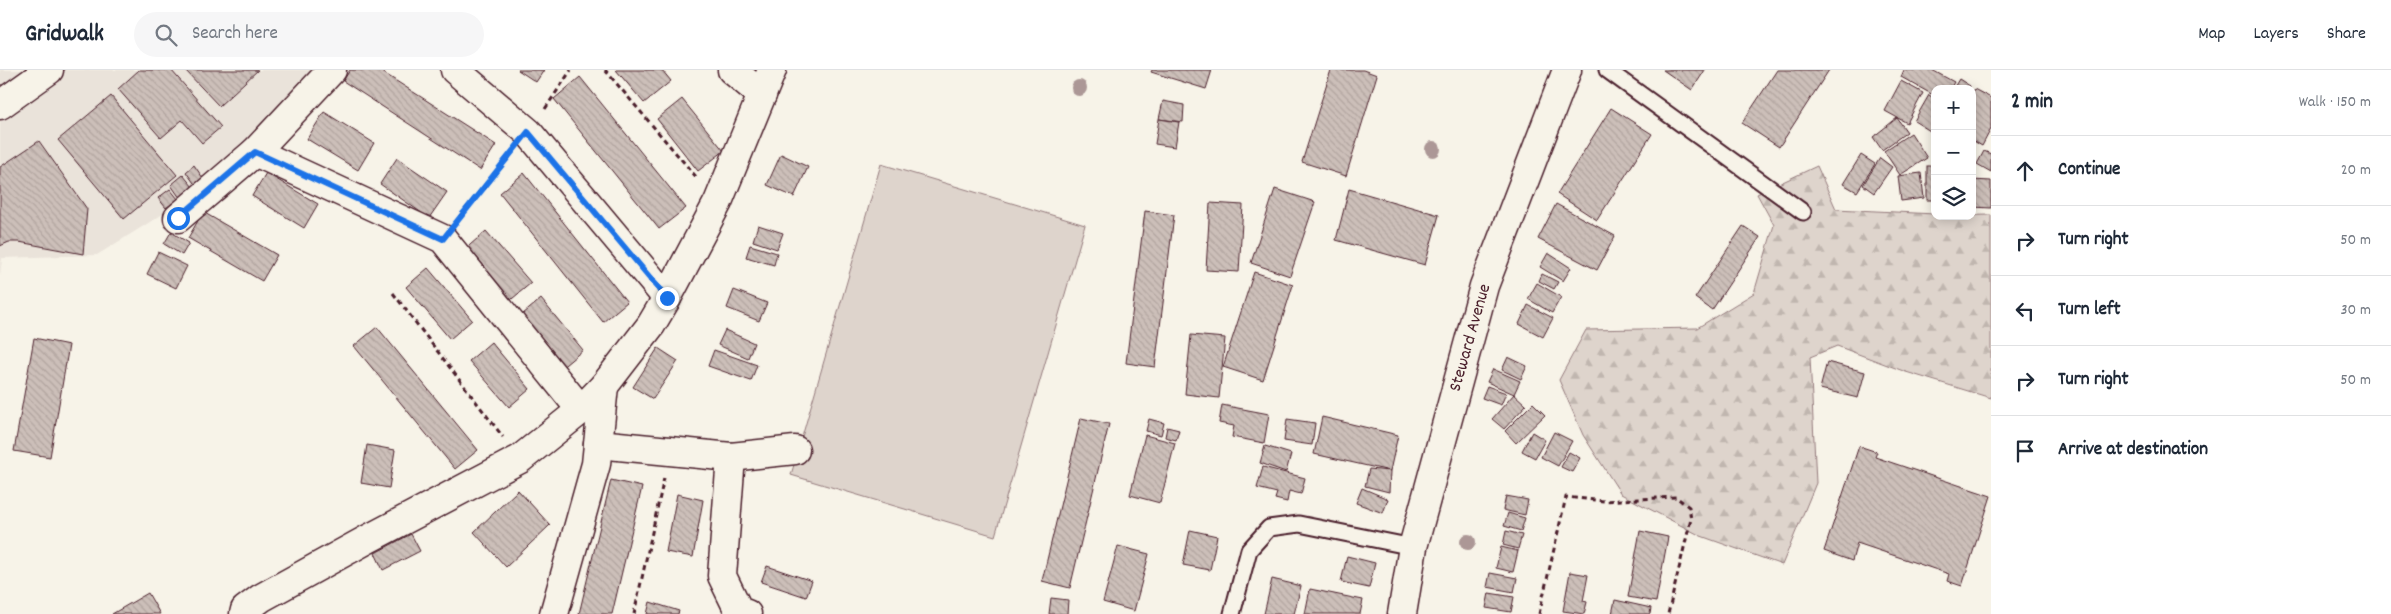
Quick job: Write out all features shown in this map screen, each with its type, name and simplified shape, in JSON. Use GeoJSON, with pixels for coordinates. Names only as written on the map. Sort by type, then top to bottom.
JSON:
{"type":"FeatureCollection","features":[{"type":"Feature","properties":{"kind":"street"},"geometry":{"type":"LineString","coordinates":[[0,105],[49,70]]}},
{"type":"Feature","properties":{"kind":"street"},"geometry":{"type":"LineString","coordinates":[[178,218],[255,152],[332,70]]}},
{"type":"Feature","properties":{"kind":"street"},"geometry":{"type":"LineString","coordinates":[[455,70],[528,132],[667,298]]}},
{"type":"Feature","properties":{"kind":"street"},"geometry":{"type":"LineString","coordinates":[[732,70],[762,95]]}},
{"type":"Feature","properties":{"kind":"street"},"geometry":{"type":"LineString","coordinates":[[244,614],[246,610],[261,598],[520,459],[581,410],[604,386],[651,325],[667,298],[718,202],[772,70]]}},
{"type":"Feature","properties":{"kind":"street","name":"Steward Avenue"},"geometry":{"type":"LineString","coordinates":[[1402,614],[1413,547],[1484,286],[1567,70]]}},
{"type":"Feature","properties":{"kind":"street"},"geometry":{"type":"LineString","coordinates":[[255,152],[443,239],[581,410]]}},
{"type":"Feature","properties":{"kind":"street"},"geometry":{"type":"LineString","coordinates":[[554,614],[596,464],[604,386]]}},
{"type":"Feature","properties":{"kind":"street"},"geometry":{"type":"LineString","coordinates":[[598,444],[731,457],[795,450]]}},
{"type":"Feature","properties":{"kind":"street"},"geometry":{"type":"LineString","coordinates":[[731,457],[722,576],[739,611],[748,614]]}},
{"type":"Feature","properties":{"kind":"lane"},"geometry":{"type":"LineString","coordinates":[[1607,70],[1803,212]]}},
{"type":"Feature","properties":{"kind":"lane"},"geometry":{"type":"LineString","coordinates":[[1232,614],[1249,550],[1268,528],[1299,524],[1413,547]]}},
{"type":"Feature","properties":{"kind":"path"},"geometry":{"type":"LineString","coordinates":[[443,239],[528,132],[571,70]]}},
{"type":"Feature","properties":{"kind":"path"},"geometry":{"type":"LineString","coordinates":[[605,70],[718,202]]}},
{"type":"Feature","properties":{"kind":"path"},"geometry":{"type":"LineString","coordinates":[[393,293],[520,459]]}},
{"type":"Feature","properties":{"kind":"path"},"geometry":{"type":"LineString","coordinates":[[634,614],[670,451]]}},
{"type":"Feature","properties":{"kind":"path"},"geometry":{"type":"LineString","coordinates":[[1539,614],[1566,497],[1604,501],[1676,497],[1688,507],[1691,519],[1668,614]]}},
{"type":"Feature","properties":{"kind":"shaded area"},"geometry":{"type":"Polygon","coordinates":[[[0,70],[314,70],[211,184],[97,255],[2,258],[0,276],[0,70]]]}},
{"type":"Feature","properties":{"kind":"green space"},"geometry":{"type":"Polygon","coordinates":[[[881,164],[1085,225],[995,536],[791,475],[881,164]]]}},
{"type":"Feature","properties":{"kind":"green space"},"geometry":{"type":"Polygon","coordinates":[[[1817,166],[1836,209],[1931,214],[1931,220],[1976,220],[1976,215],[1991,215],[1991,398],[1906,372],[1837,346],[1810,357],[1816,483],[1782,565],[1701,536],[1621,494],[1583,435],[1559,380],[1586,330],[1697,328],[1754,293],[1774,225],[1757,194],[1817,166]]]}},
{"type":"Feature","properties":{"kind":"building"},"geometry":{"type":"Polygon","coordinates":[[[139,70],[171,70],[221,127],[202,143],[182,120],[161,138],[118,89],[139,70]]]}},
{"type":"Feature","properties":{"kind":"building"},"geometry":{"type":"Polygon","coordinates":[[[185,70],[258,70],[219,106],[185,70]]]}},
{"type":"Feature","properties":{"kind":"building"},"geometry":{"type":"Polygon","coordinates":[[[350,70],[379,70],[496,145],[480,170],[343,81],[350,70]]]}},
{"type":"Feature","properties":{"kind":"building"},"geometry":{"type":"Polygon","coordinates":[[[518,70],[544,70],[536,82],[518,70]]]}},
{"type":"Feature","properties":{"kind":"building"},"geometry":{"type":"Polygon","coordinates":[[[616,70],[662,70],[671,81],[644,103],[616,70]]]}},
{"type":"Feature","properties":{"kind":"building"},"geometry":{"type":"Polygon","coordinates":[[[1152,70],[1212,70],[1206,89],[1151,72],[1152,70]]]}},
{"type":"Feature","properties":{"kind":"building"},"geometry":{"type":"Polygon","coordinates":[[[1331,70],[1363,70],[1377,75],[1346,176],[1302,162],[1331,70]]]}},
{"type":"Feature","properties":{"kind":"building"},"geometry":{"type":"Polygon","coordinates":[[[1663,70],[1705,70],[1692,90],[1663,70]]]}},
{"type":"Feature","properties":{"kind":"building"},"geometry":{"type":"Polygon","coordinates":[[[1777,70],[1829,70],[1779,147],[1742,123],[1777,70]]]}},
{"type":"Feature","properties":{"kind":"building"},"geometry":{"type":"Polygon","coordinates":[[[1904,70],[1932,70],[1954,82],[1952,85],[1931,85],[1931,94],[1901,77],[1904,70]]]}},
{"type":"Feature","properties":{"kind":"building"},"geometry":{"type":"Polygon","coordinates":[[[580,77],[686,208],[659,229],[554,99],[580,77]]]}},
{"type":"Feature","properties":{"kind":"building"},"geometry":{"type":"Polygon","coordinates":[[[1959,79],[1968,85],[1955,85],[1959,79]]]}},
{"type":"Feature","properties":{"kind":"building"},"geometry":{"type":"Polygon","coordinates":[[[1901,81],[1923,93],[1907,123],[1885,111],[1901,81]]]}},
{"type":"Feature","properties":{"kind":"building"},"geometry":{"type":"Polygon","coordinates":[[[1976,90],[1991,98],[1991,129],[1982,146],[1976,142],[1976,90]]]}},
{"type":"Feature","properties":{"kind":"building"},"geometry":{"type":"Polygon","coordinates":[[[1929,95],[1931,96],[1931,132],[1914,121],[1929,95]]]}},
{"type":"Feature","properties":{"kind":"building"},"geometry":{"type":"Polygon","coordinates":[[[111,96],[177,175],[124,219],[58,140],[111,96]]]}},
{"type":"Feature","properties":{"kind":"building"},"geometry":{"type":"Polygon","coordinates":[[[682,99],[724,151],[698,171],[657,119],[682,99]]]}},
{"type":"Feature","properties":{"kind":"building"},"geometry":{"type":"Polygon","coordinates":[[[1163,101],[1184,105],[1183,122],[1159,119],[1163,101]]]}},
{"type":"Feature","properties":{"kind":"building"},"geometry":{"type":"Polygon","coordinates":[[[1611,108],[1652,134],[1597,220],[1557,194],[1611,108]]]}},
{"type":"Feature","properties":{"kind":"building"},"geometry":{"type":"Polygon","coordinates":[[[324,112],[374,143],[358,170],[307,139],[324,112]]]}},
{"type":"Feature","properties":{"kind":"building"},"geometry":{"type":"Polygon","coordinates":[[[1897,118],[1907,132],[1882,150],[1873,137],[1897,118]]]}},
{"type":"Feature","properties":{"kind":"building"},"geometry":{"type":"Polygon","coordinates":[[[1159,119],[1179,122],[1175,147],[1155,144],[1159,119]]]}},
{"type":"Feature","properties":{"kind":"building"},"geometry":{"type":"Polygon","coordinates":[[[1911,133],[1927,158],[1900,175],[1884,151],[1911,133]]]}},
{"type":"Feature","properties":{"kind":"building"},"geometry":{"type":"Polygon","coordinates":[[[39,141],[87,209],[83,254],[19,242],[9,242],[0,246],[0,167],[39,141]]]}},
{"type":"Feature","properties":{"kind":"building"},"geometry":{"type":"Polygon","coordinates":[[[1984,151],[1991,154],[1991,172],[1977,164],[1984,151]]]}},
{"type":"Feature","properties":{"kind":"building"},"geometry":{"type":"Polygon","coordinates":[[[781,154],[808,167],[794,197],[767,185],[781,154]]]}},
{"type":"Feature","properties":{"kind":"building"},"geometry":{"type":"Polygon","coordinates":[[[1861,155],[1875,164],[1857,192],[1843,184],[1861,155]]]}},
{"type":"Feature","properties":{"kind":"building"},"geometry":{"type":"Polygon","coordinates":[[[397,158],[447,192],[429,218],[380,184],[397,158]]]}},
{"type":"Feature","properties":{"kind":"building"},"geometry":{"type":"Polygon","coordinates":[[[1880,158],[1892,167],[1874,193],[1863,185],[1880,158]]]}},
{"type":"Feature","properties":{"kind":"building"},"geometry":{"type":"Polygon","coordinates":[[[194,165],[207,184],[199,190],[186,172],[194,165]]]}},
{"type":"Feature","properties":{"kind":"building"},"geometry":{"type":"Polygon","coordinates":[[[1927,166],[1931,166],[1931,200],[1927,200],[1927,166]]]}},
{"type":"Feature","properties":{"kind":"building"},"geometry":{"type":"Polygon","coordinates":[[[266,173],[318,204],[304,228],[252,196],[266,173]]]}},
{"type":"Feature","properties":{"kind":"building"},"geometry":{"type":"Polygon","coordinates":[[[524,173],[627,302],[603,322],[500,193],[524,173]]]}},
{"type":"Feature","properties":{"kind":"building"},"geometry":{"type":"Polygon","coordinates":[[[1921,173],[1924,198],[1901,201],[1898,176],[1921,173]]]}},
{"type":"Feature","properties":{"kind":"building"},"geometry":{"type":"Polygon","coordinates":[[[183,175],[193,187],[180,198],[171,185],[183,175]]]}},
{"type":"Feature","properties":{"kind":"building"},"geometry":{"type":"Polygon","coordinates":[[[1976,180],[1991,181],[1991,208],[1976,207],[1976,180]]]}},
{"type":"Feature","properties":{"kind":"building"},"geometry":{"type":"Polygon","coordinates":[[[170,189],[178,199],[166,208],[158,198],[170,189]]]}},
{"type":"Feature","properties":{"kind":"building"},"geometry":{"type":"Polygon","coordinates":[[[1275,189],[1315,202],[1290,276],[1251,263],[1275,189]]]}},
{"type":"Feature","properties":{"kind":"building"},"geometry":{"type":"Polygon","coordinates":[[[1349,189],[1439,215],[1425,265],[1336,240],[1349,189]]]}},
{"type":"Feature","properties":{"kind":"building"},"geometry":{"type":"Polygon","coordinates":[[[1210,203],[1243,205],[1239,272],[1206,270],[1210,203]]]}},
{"type":"Feature","properties":{"kind":"building"},"geometry":{"type":"Polygon","coordinates":[[[1556,204],[1615,236],[1597,270],[1538,239],[1556,204]]]}},
{"type":"Feature","properties":{"kind":"building"},"geometry":{"type":"Polygon","coordinates":[[[1145,211],[1174,215],[1155,367],[1126,363],[1145,211]]]}},
{"type":"Feature","properties":{"kind":"building"},"geometry":{"type":"Polygon","coordinates":[[[203,212],[277,255],[262,281],[188,238],[203,212]]]}},
{"type":"Feature","properties":{"kind":"building"},"geometry":{"type":"Polygon","coordinates":[[[758,225],[783,233],[777,249],[753,241],[758,225]]]}},
{"type":"Feature","properties":{"kind":"building"},"geometry":{"type":"Polygon","coordinates":[[[1743,226],[1760,237],[1712,310],[1695,298],[1743,226]]]}},
{"type":"Feature","properties":{"kind":"building"},"geometry":{"type":"Polygon","coordinates":[[[486,231],[531,283],[506,304],[462,252],[486,231]]]}},
{"type":"Feature","properties":{"kind":"building"},"geometry":{"type":"Polygon","coordinates":[[[171,232],[189,243],[182,255],[164,244],[171,232]]]}},
{"type":"Feature","properties":{"kind":"building"},"geometry":{"type":"Polygon","coordinates":[[[750,245],[777,253],[774,265],[746,257],[750,245]]]}},
{"type":"Feature","properties":{"kind":"building"},"geometry":{"type":"Polygon","coordinates":[[[158,252],[187,266],[176,288],[147,274],[158,252]]]}},
{"type":"Feature","properties":{"kind":"building"},"geometry":{"type":"Polygon","coordinates":[[[1548,253],[1571,268],[1563,281],[1540,267],[1548,253]]]}},
{"type":"Feature","properties":{"kind":"building"},"geometry":{"type":"Polygon","coordinates":[[[428,268],[472,320],[450,339],[406,287],[428,268]]]}},
{"type":"Feature","properties":{"kind":"building"},"geometry":{"type":"Polygon","coordinates":[[[1254,272],[1293,285],[1263,380],[1223,367],[1254,272]]]}},
{"type":"Feature","properties":{"kind":"building"},"geometry":{"type":"Polygon","coordinates":[[[1542,274],[1558,282],[1554,289],[1539,281],[1542,274]]]}},
{"type":"Feature","properties":{"kind":"building"},"geometry":{"type":"Polygon","coordinates":[[[1537,283],[1561,297],[1552,313],[1528,299],[1537,283]]]}},
{"type":"Feature","properties":{"kind":"building"},"geometry":{"type":"Polygon","coordinates":[[[734,290],[767,303],[759,321],[727,308],[734,290]]]}},
{"type":"Feature","properties":{"kind":"building"},"geometry":{"type":"Polygon","coordinates":[[[541,299],[583,350],[559,370],[517,319],[541,299]]]}},
{"type":"Feature","properties":{"kind":"building"},"geometry":{"type":"Polygon","coordinates":[[[1528,305],[1553,318],[1543,337],[1519,324],[1528,305]]]}},
{"type":"Feature","properties":{"kind":"building"},"geometry":{"type":"Polygon","coordinates":[[[377,327],[478,450],[455,469],[354,346],[377,327]]]}},
{"type":"Feature","properties":{"kind":"building"},"geometry":{"type":"Polygon","coordinates":[[[725,330],[754,343],[748,358],[718,345],[725,330]]]}},
{"type":"Feature","properties":{"kind":"building"},"geometry":{"type":"Polygon","coordinates":[[[1191,335],[1225,338],[1219,398],[1185,394],[1191,335]]]}},
{"type":"Feature","properties":{"kind":"building"},"geometry":{"type":"Polygon","coordinates":[[[34,338],[69,345],[50,457],[14,451],[34,338]]]}},
{"type":"Feature","properties":{"kind":"building"},"geometry":{"type":"Polygon","coordinates":[[[491,342],[530,389],[509,407],[469,361],[491,342]]]}},
{"type":"Feature","properties":{"kind":"building"},"geometry":{"type":"Polygon","coordinates":[[[658,348],[678,361],[653,399],[633,387],[658,348]]]}},
{"type":"Feature","properties":{"kind":"building"},"geometry":{"type":"Polygon","coordinates":[[[714,350],[757,365],[751,381],[708,366],[714,350]]]}},
{"type":"Feature","properties":{"kind":"building"},"geometry":{"type":"Polygon","coordinates":[[[1508,357],[1527,366],[1521,379],[1502,370],[1508,357]]]}},
{"type":"Feature","properties":{"kind":"building"},"geometry":{"type":"Polygon","coordinates":[[[1827,362],[1865,372],[1858,398],[1820,389],[1827,362]]]}},
{"type":"Feature","properties":{"kind":"building"},"geometry":{"type":"Polygon","coordinates":[[[1493,369],[1520,381],[1514,394],[1487,382],[1493,369]]]}},
{"type":"Feature","properties":{"kind":"building"},"geometry":{"type":"Polygon","coordinates":[[[1487,386],[1506,393],[1501,405],[1482,398],[1487,386]]]}},
{"type":"Feature","properties":{"kind":"building"},"geometry":{"type":"Polygon","coordinates":[[[1514,394],[1526,405],[1504,429],[1492,419],[1514,394]]]}},
{"type":"Feature","properties":{"kind":"building"},"geometry":{"type":"Polygon","coordinates":[[[1533,403],[1545,415],[1516,443],[1505,431],[1533,403]]]}},
{"type":"Feature","properties":{"kind":"building"},"geometry":{"type":"Polygon","coordinates":[[[1222,405],[1269,414],[1264,443],[1232,437],[1234,426],[1219,423],[1222,405]]]}},
{"type":"Feature","properties":{"kind":"building"},"geometry":{"type":"Polygon","coordinates":[[[1322,417],[1398,435],[1390,471],[1314,454],[1322,417]]]}},
{"type":"Feature","properties":{"kind":"building"},"geometry":{"type":"Polygon","coordinates":[[[1081,418],[1109,424],[1070,588],[1042,581],[1081,418]]]}},
{"type":"Feature","properties":{"kind":"building"},"geometry":{"type":"Polygon","coordinates":[[[1149,419],[1164,423],[1161,435],[1146,431],[1149,419]]]}},
{"type":"Feature","properties":{"kind":"building"},"geometry":{"type":"Polygon","coordinates":[[[1287,419],[1315,423],[1312,445],[1284,441],[1287,419]]]}},
{"type":"Feature","properties":{"kind":"building"},"geometry":{"type":"Polygon","coordinates":[[[1167,427],[1179,430],[1176,440],[1165,437],[1167,427]]]}},
{"type":"Feature","properties":{"kind":"building"},"geometry":{"type":"Polygon","coordinates":[[[1532,432],[1545,440],[1535,458],[1522,451],[1532,432]]]}},
{"type":"Feature","properties":{"kind":"building"},"geometry":{"type":"Polygon","coordinates":[[[1554,432],[1572,441],[1558,466],[1541,457],[1554,432]]]}},
{"type":"Feature","properties":{"kind":"building"},"geometry":{"type":"Polygon","coordinates":[[[1145,435],[1175,443],[1160,503],[1130,495],[1145,435]]]}},
{"type":"Feature","properties":{"kind":"building"},"geometry":{"type":"Polygon","coordinates":[[[367,445],[395,450],[389,488],[361,483],[367,445]]]}},
{"type":"Feature","properties":{"kind":"building"},"geometry":{"type":"Polygon","coordinates":[[[1265,446],[1291,454],[1286,472],[1260,463],[1265,446]]]}},
{"type":"Feature","properties":{"kind":"building"},"geometry":{"type":"Polygon","coordinates":[[[1859,446],[1877,452],[1875,457],[1991,496],[1962,586],[1947,581],[1949,574],[1857,543],[1852,561],[1824,551],[1859,446]]]}},
{"type":"Feature","properties":{"kind":"building"},"geometry":{"type":"Polygon","coordinates":[[[1569,452],[1580,458],[1572,472],[1561,467],[1569,452]]]}},
{"type":"Feature","properties":{"kind":"building"},"geometry":{"type":"Polygon","coordinates":[[[1263,467],[1305,478],[1301,494],[1289,491],[1287,502],[1275,499],[1277,493],[1257,488],[1263,467]]]}},
{"type":"Feature","properties":{"kind":"building"},"geometry":{"type":"Polygon","coordinates":[[[1369,469],[1390,471],[1389,492],[1365,486],[1369,469]]]}},
{"type":"Feature","properties":{"kind":"building"},"geometry":{"type":"Polygon","coordinates":[[[611,480],[642,487],[612,614],[579,614],[611,480]]]}},
{"type":"Feature","properties":{"kind":"building"},"geometry":{"type":"Polygon","coordinates":[[[1362,488],[1388,499],[1383,513],[1356,503],[1362,488]]]}},
{"type":"Feature","properties":{"kind":"building"},"geometry":{"type":"Polygon","coordinates":[[[518,490],[550,525],[506,567],[474,532],[518,490]]]}},
{"type":"Feature","properties":{"kind":"building"},"geometry":{"type":"Polygon","coordinates":[[[677,494],[703,500],[693,557],[666,552],[677,494]]]}},
{"type":"Feature","properties":{"kind":"building"},"geometry":{"type":"Polygon","coordinates":[[[1506,496],[1528,500],[1525,515],[1503,510],[1506,496]]]}},
{"type":"Feature","properties":{"kind":"building"},"geometry":{"type":"Polygon","coordinates":[[[1508,513],[1525,518],[1521,531],[1504,526],[1508,513]]]}},
{"type":"Feature","properties":{"kind":"building"},"geometry":{"type":"Polygon","coordinates":[[[1190,530],[1217,536],[1210,570],[1183,565],[1190,530]]]}},
{"type":"Feature","properties":{"kind":"building"},"geometry":{"type":"Polygon","coordinates":[[[1506,531],[1522,535],[1518,549],[1503,545],[1506,531]]]}},
{"type":"Feature","properties":{"kind":"building"},"geometry":{"type":"Polygon","coordinates":[[[1640,531],[1668,537],[1656,602],[1628,597],[1640,531]]]}},
{"type":"Feature","properties":{"kind":"building"},"geometry":{"type":"Polygon","coordinates":[[[411,534],[420,551],[383,570],[375,553],[411,534]]]}},
{"type":"Feature","properties":{"kind":"building"},"geometry":{"type":"Polygon","coordinates":[[[1118,546],[1149,554],[1134,611],[1103,602],[1118,546]]]}},
{"type":"Feature","properties":{"kind":"building"},"geometry":{"type":"Polygon","coordinates":[[[1501,547],[1518,551],[1513,572],[1496,568],[1501,547]]]}},
{"type":"Feature","properties":{"kind":"building"},"geometry":{"type":"Polygon","coordinates":[[[1347,556],[1375,563],[1369,588],[1341,582],[1347,556]]]}},
{"type":"Feature","properties":{"kind":"building"},"geometry":{"type":"Polygon","coordinates":[[[767,566],[812,581],[806,597],[761,582],[767,566]]]}},
{"type":"Feature","properties":{"kind":"building"},"geometry":{"type":"Polygon","coordinates":[[[1570,572],[1588,575],[1583,601],[1587,602],[1584,614],[1563,611],[1570,572]]]}},
{"type":"Feature","properties":{"kind":"building"},"geometry":{"type":"Polygon","coordinates":[[[1490,573],[1517,578],[1514,592],[1487,587],[1490,573]]]}},
{"type":"Feature","properties":{"kind":"building"},"geometry":{"type":"Polygon","coordinates":[[[1272,579],[1301,586],[1294,614],[1264,614],[1272,579]]]}},
{"type":"Feature","properties":{"kind":"building"},"geometry":{"type":"Polygon","coordinates":[[[1310,589],[1363,600],[1360,614],[1305,614],[1310,589]]]}},
{"type":"Feature","properties":{"kind":"building"},"geometry":{"type":"Polygon","coordinates":[[[148,593],[160,614],[112,614],[148,593]]]}},
{"type":"Feature","properties":{"kind":"building"},"geometry":{"type":"Polygon","coordinates":[[[1489,593],[1514,597],[1511,612],[1486,608],[1489,593]]]}},
{"type":"Feature","properties":{"kind":"building"},"geometry":{"type":"Polygon","coordinates":[[[1051,598],[1068,600],[1067,614],[1049,614],[1051,598]]]}},
{"type":"Feature","properties":{"kind":"building"},"geometry":{"type":"Polygon","coordinates":[[[1615,600],[1651,608],[1650,614],[1612,614],[1615,600]]]}},
{"type":"Feature","properties":{"kind":"building"},"geometry":{"type":"Polygon","coordinates":[[[650,602],[679,611],[678,614],[647,614],[650,602]]]}},
{"type":"Feature","properties":{"kind":"route"},"geometry":{"type":"LineString","coordinates":[[178,218],[255,152],[443,239],[528,132],[667,298]]}}]}
